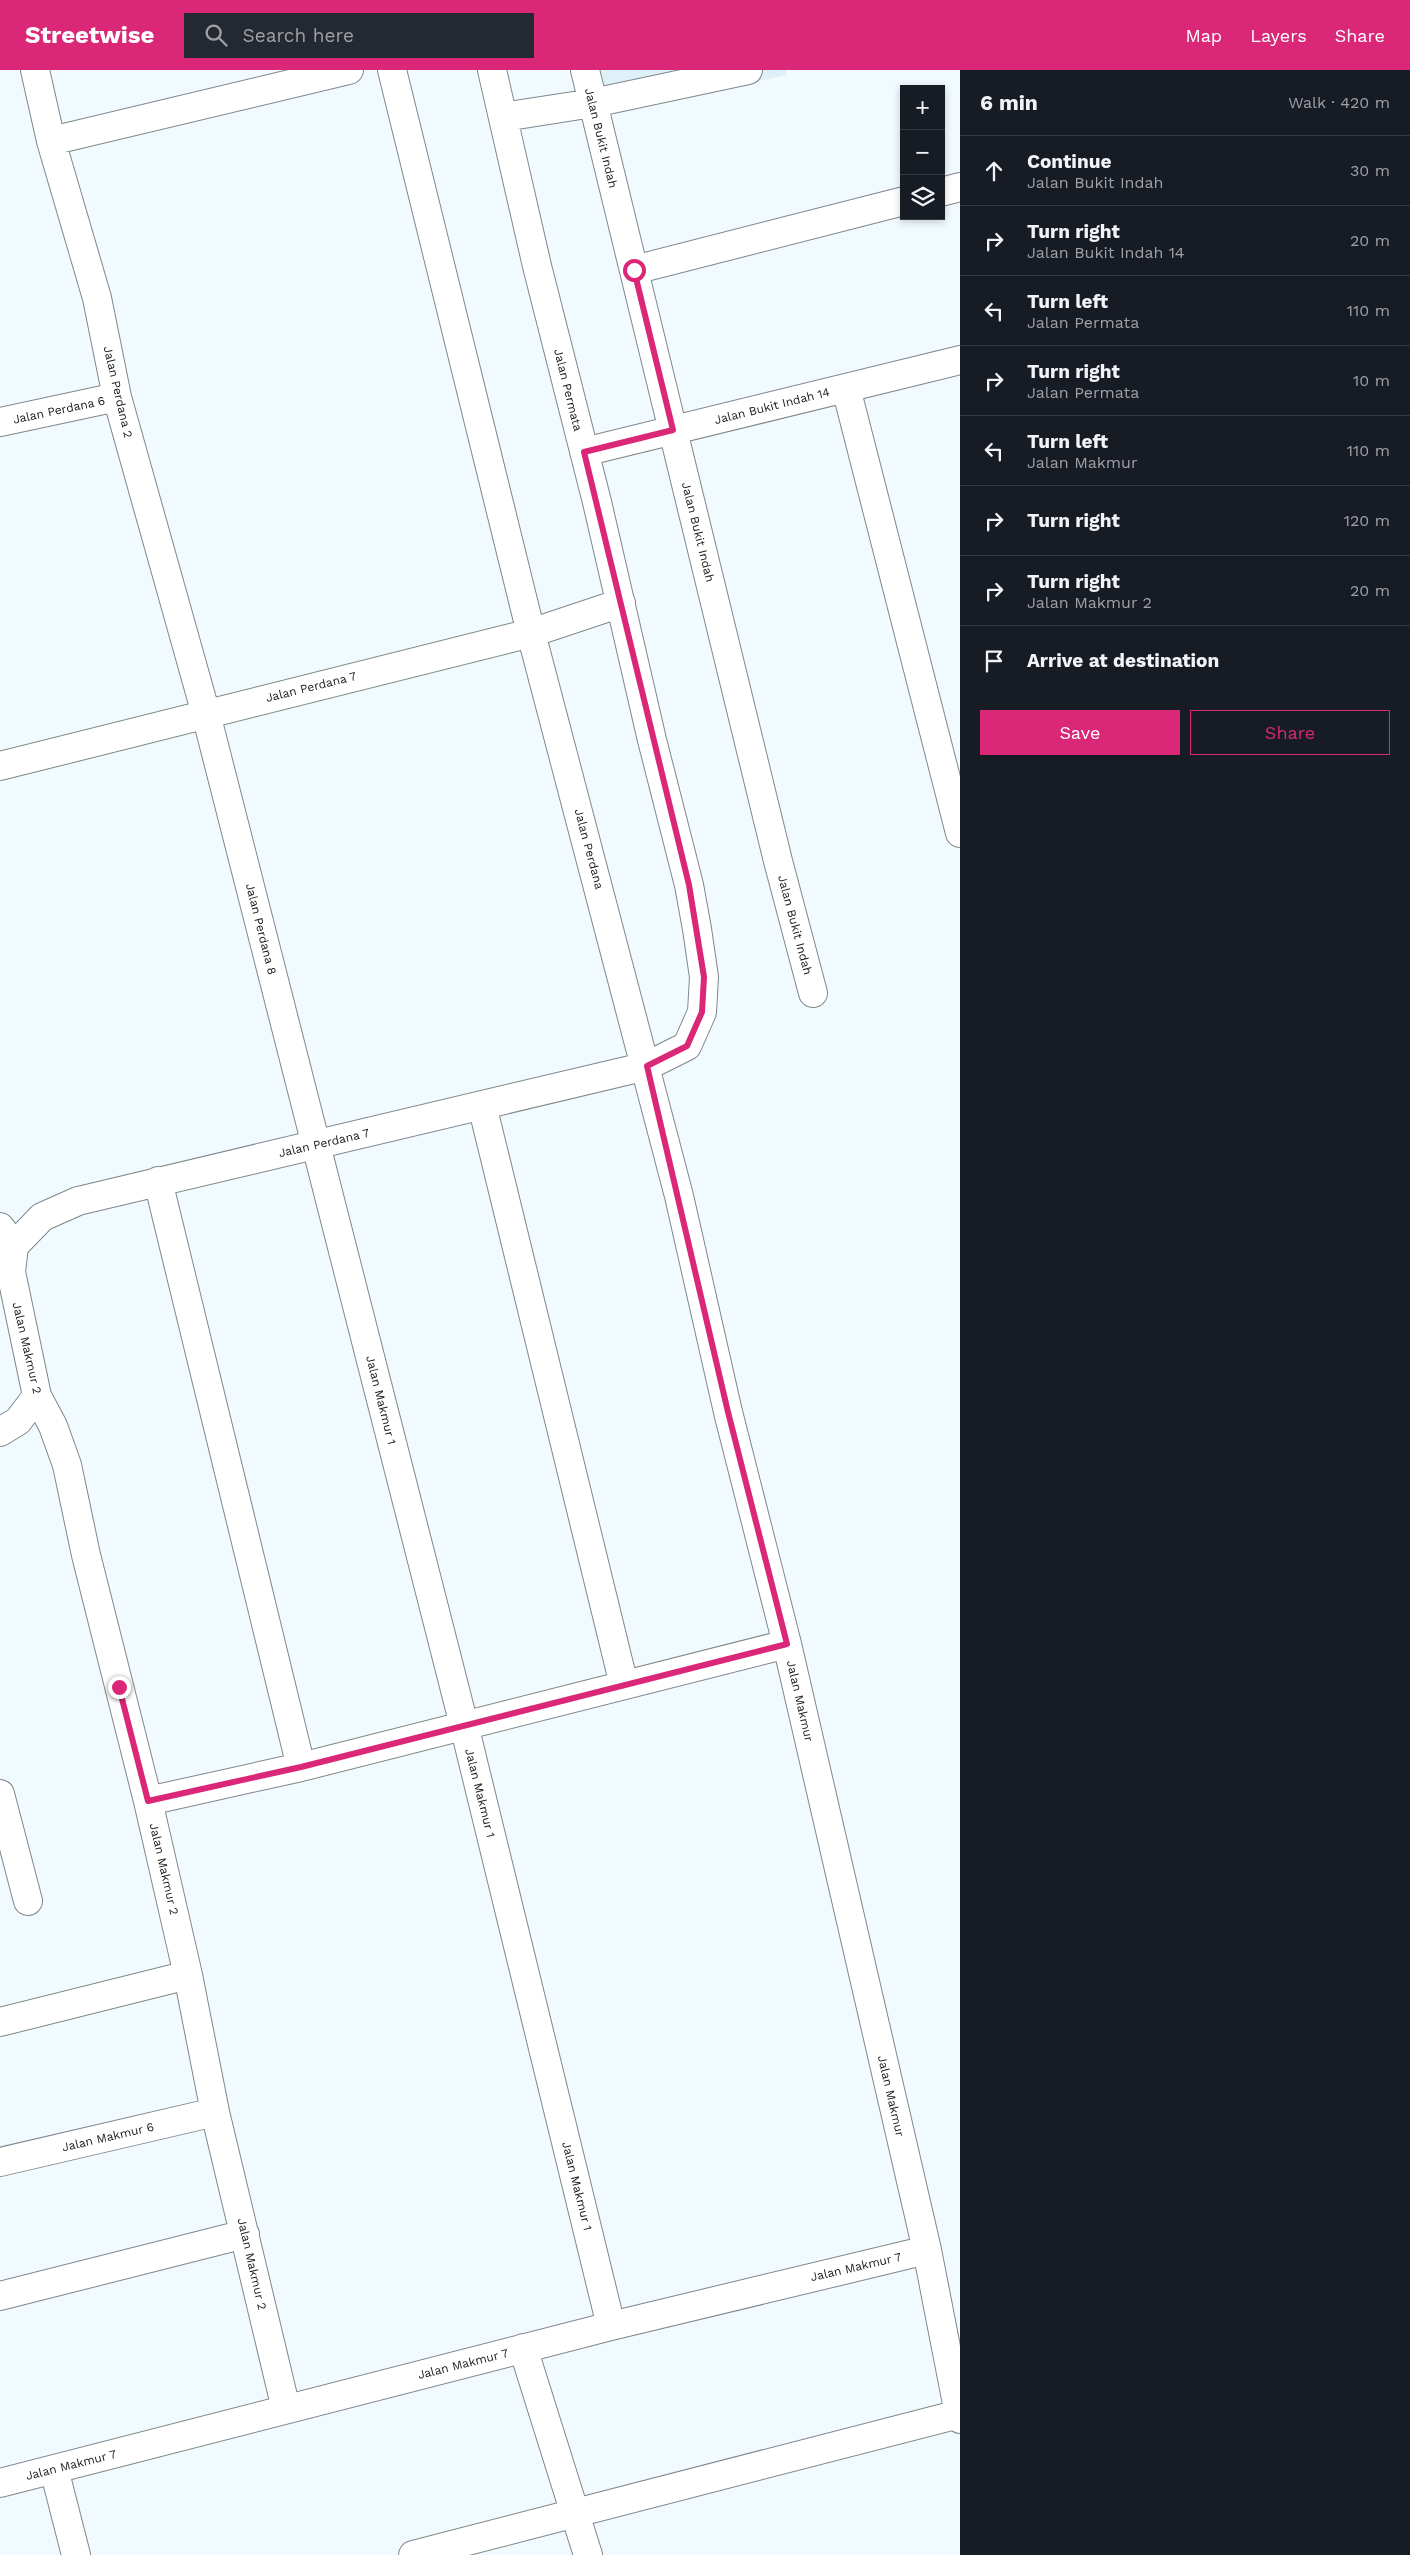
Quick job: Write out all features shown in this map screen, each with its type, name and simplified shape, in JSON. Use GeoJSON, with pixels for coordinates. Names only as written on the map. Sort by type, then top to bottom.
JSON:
{"type":"FeatureCollection","features":[{"type":"Feature","properties":{"kind":"street","name":"Jalan Perdana 2"},"geometry":{"type":"LineString","coordinates":[[34,70],[51,141],[97,298],[117,397],[206,714]]}},
{"type":"Feature","properties":{"kind":"street"},"geometry":{"type":"LineString","coordinates":[[51,141],[349,70]]}},
{"type":"Feature","properties":{"kind":"street","name":"Jalan Perdana"},"geometry":{"type":"LineString","coordinates":[[392,70],[531,632],[647,1066]]}},
{"type":"Feature","properties":{"kind":"street","name":"Jalan Permata"},"geometry":{"type":"LineString","coordinates":[[492,70],[537,266],[689,885],[704,977],[702,1012],[687,1046],[647,1066]]}},
{"type":"Feature","properties":{"kind":"street","name":"Jalan Bukit Indah"},"geometry":{"type":"LineString","coordinates":[[585,70],[778,861],[813,993]]}},
{"type":"Feature","properties":{"kind":"street"},"geometry":{"type":"LineString","coordinates":[[503,117],[593,103],[748,70]]}},
{"type":"Feature","properties":{"kind":"street"},"geometry":{"type":"LineString","coordinates":[[945,191],[960,187]]}},
{"type":"Feature","properties":{"kind":"street"},"geometry":{"type":"LineString","coordinates":[[634,270],[900,202]]}},
{"type":"Feature","properties":{"kind":"street","name":"Jalan Bukit Indah 14"},"geometry":{"type":"LineString","coordinates":[[584,452],[960,360]]}},
{"type":"Feature","properties":{"kind":"street"},"geometry":{"type":"LineString","coordinates":[[846,388],[960,833]]}},
{"type":"Feature","properties":{"kind":"street","name":"Jalan Perdana 6"},"geometry":{"type":"LineString","coordinates":[[0,422],[117,397]]}},
{"type":"Feature","properties":{"kind":"street","name":"Jalan Perdana 7"},"geometry":{"type":"LineString","coordinates":[[0,766],[531,632],[621,603]]}},
{"type":"Feature","properties":{"kind":"street","name":"Jalan Perdana 8"},"geometry":{"type":"LineString","coordinates":[[206,714],[316,1145]]}},
{"type":"Feature","properties":{"kind":"street","name":"Jalan Perdana 7"},"geometry":{"type":"LineString","coordinates":[[7,1236],[42,1217],[78,1201],[647,1066]]}},
{"type":"Feature","properties":{"kind":"street","name":"Jalan Makmur"},"geometry":{"type":"LineString","coordinates":[[647,1066],[728,1412],[787,1644],[927,2250],[960,2416]]}},
{"type":"Feature","properties":{"kind":"street"},"geometry":{"type":"LineString","coordinates":[[482,1105],[624,1684]]}},
{"type":"Feature","properties":{"kind":"street","name":"Jalan Makmur 1"},"geometry":{"type":"LineString","coordinates":[[316,1145],[464,1725],[611,2326]]}},
{"type":"Feature","properties":{"kind":"street"},"geometry":{"type":"LineString","coordinates":[[158,1181],[301,1767]]}},
{"type":"Feature","properties":{"kind":"street","name":"Jalan Makmur 2"},"geometry":{"type":"LineString","coordinates":[[7,1236],[11,1272],[37,1396],[53,1426],[67,1465],[86,1555],[148,1801],[188,1975],[216,2112],[286,2409]]}},
{"type":"Feature","properties":{"kind":"street"},"geometry":{"type":"LineString","coordinates":[[0,1432],[18,1421],[37,1396]]}},
{"type":"Feature","properties":{"kind":"street"},"geometry":{"type":"LineString","coordinates":[[148,1801],[301,1767],[787,1644]]}},
{"type":"Feature","properties":{"kind":"street"},"geometry":{"type":"LineString","coordinates":[[0,1794],[28,1901]]}},
{"type":"Feature","properties":{"kind":"street"},"geometry":{"type":"LineString","coordinates":[[0,2022],[188,1975]]}},
{"type":"Feature","properties":{"kind":"street","name":"Jalan Makmur 6"},"geometry":{"type":"LineString","coordinates":[[0,2162],[216,2112]]}},
{"type":"Feature","properties":{"kind":"street"},"geometry":{"type":"LineString","coordinates":[[0,2296],[245,2234]]}},
{"type":"Feature","properties":{"kind":"street","name":"Jalan Makmur 7"},"geometry":{"type":"LineString","coordinates":[[0,2483],[523,2348],[927,2250]]}},
{"type":"Feature","properties":{"kind":"street"},"geometry":{"type":"LineString","coordinates":[[523,2348],[577,2512],[588,2555]]}},
{"type":"Feature","properties":{"kind":"street"},"geometry":{"type":"LineString","coordinates":[[413,2555],[960,2416]]}},
{"type":"Feature","properties":{"kind":"street"},"geometry":{"type":"LineString","coordinates":[[54,2469],[76,2555]]}},
{"type":"Feature","properties":{"kind":"shaded area"},"geometry":{"type":"Polygon","coordinates":[[[571,70],[786,70],[787,75],[582,118],[571,70]]]}},
{"type":"Feature","properties":{"kind":"route"},"geometry":{"type":"LineString","coordinates":[[119,1687],[148,1801],[301,1767],[578,1695],[787,1644],[728,1412],[679,1196],[647,1066],[687,1046],[702,1012],[704,977],[689,885],[652,740],[584,452],[673,430],[634,270]]}}]}
